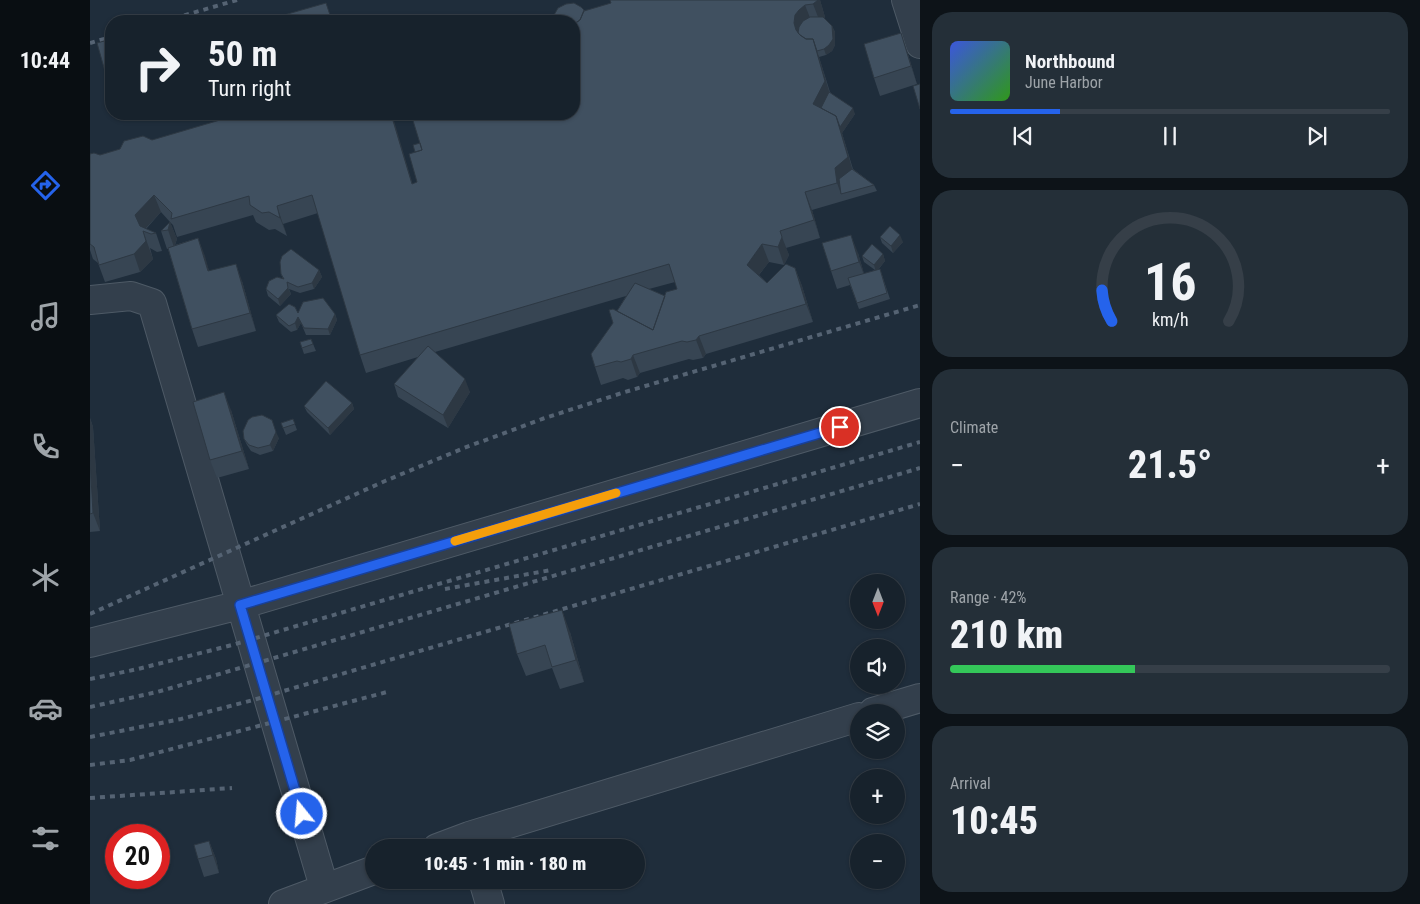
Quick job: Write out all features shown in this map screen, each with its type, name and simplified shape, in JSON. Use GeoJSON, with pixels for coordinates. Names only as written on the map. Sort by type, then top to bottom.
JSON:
{"type":"FeatureCollection","features":[{"type":"Feature","properties":{"kind":"lane"},"geometry":{"type":"LineString","coordinates":[[906,0],[919,38]]}},
{"type":"Feature","properties":{"kind":"lane"},"geometry":{"type":"LineString","coordinates":[[90,300],[131,296],[152,303],[324,887]]}},
{"type":"Feature","properties":{"kind":"lane"},"geometry":{"type":"LineString","coordinates":[[90,643],[240,605],[920,403]]}},
{"type":"Feature","properties":{"kind":"lane"},"geometry":{"type":"LineString","coordinates":[[900,704],[920,698]]}},
{"type":"Feature","properties":{"kind":"lane"},"geometry":{"type":"LineString","coordinates":[[480,839],[850,720]]}},
{"type":"Feature","properties":{"kind":"lane"},"geometry":{"type":"LineString","coordinates":[[283,904],[365,873]]}},
{"type":"Feature","properties":{"kind":"lane"},"geometry":{"type":"LineString","coordinates":[[486,889],[490,904]]}},
{"type":"Feature","properties":{"kind":"building"},"geometry":{"type":"Polygon","coordinates":[[[610,0],[818,0],[813,4],[805,5],[799,10],[795,15],[794,23],[800,35],[806,39],[813,39],[825,81],[813,104],[836,116],[848,157],[835,168],[837,183],[805,192],[814,220],[780,231],[782,237],[778,247],[762,244],[747,265],[767,283],[786,264],[795,268],[806,304],[699,336],[696,340],[682,341],[633,355],[631,359],[621,362],[617,361],[595,367],[591,354],[613,323],[609,310],[613,309],[653,330],[666,292],[677,289],[669,264],[360,355],[312,195],[277,206],[280,218],[269,212],[262,213],[250,205],[249,196],[171,219],[172,213],[154,195],[135,215],[140,226],[156,233],[151,234],[143,231],[146,241],[134,254],[99,265],[94,247],[90,244],[90,154],[100,155],[120,149],[124,141],[143,136],[152,140],[220,120],[393,120],[412,184],[417,182],[409,154],[422,150],[413,120],[580,120],[580,20],[584,11],[611,3],[610,0]]]}},
{"type":"Feature","properties":{"kind":"building"},"geometry":{"type":"Polygon","coordinates":[[[326,3],[330,15],[284,15],[326,3]]]}},
{"type":"Feature","properties":{"kind":"building"},"geometry":{"type":"Polygon","coordinates":[[[574,3],[584,10],[580,20],[580,15],[554,15],[558,8],[574,3]]]}},
{"type":"Feature","properties":{"kind":"building"},"geometry":{"type":"Polygon","coordinates":[[[810,17],[823,17],[832,26],[833,39],[824,49],[817,51],[813,39],[806,39],[798,33],[803,21],[810,17]]]}},
{"type":"Feature","properties":{"kind":"building"},"geometry":{"type":"Polygon","coordinates":[[[901,33],[911,66],[874,78],[864,44],[901,33]]]}},
{"type":"Feature","properties":{"kind":"building"},"geometry":{"type":"Polygon","coordinates":[[[105,41],[105,71],[97,43],[105,41]]]}},
{"type":"Feature","properties":{"kind":"building"},"geometry":{"type":"Polygon","coordinates":[[[920,84],[920,109],[913,86],[920,84]]]}},
{"type":"Feature","properties":{"kind":"building"},"geometry":{"type":"Polygon","coordinates":[[[829,92],[853,108],[840,127],[836,116],[821,108],[829,92]]]}},
{"type":"Feature","properties":{"kind":"building"},"geometry":{"type":"Polygon","coordinates":[[[420,143],[422,150],[415,152],[413,145],[420,143]]]}},
{"type":"Feature","properties":{"kind":"building"},"geometry":{"type":"Polygon","coordinates":[[[852,169],[874,185],[841,194],[839,179],[852,169]]]}},
{"type":"Feature","properties":{"kind":"building"},"geometry":{"type":"Polygon","coordinates":[[[170,222],[168,230],[161,231],[170,222]]]}},
{"type":"Feature","properties":{"kind":"building"},"geometry":{"type":"Polygon","coordinates":[[[890,226],[900,235],[891,246],[880,237],[890,226]]]}},
{"type":"Feature","properties":{"kind":"building"},"geometry":{"type":"Polygon","coordinates":[[[851,235],[859,262],[831,271],[822,243],[851,235]]]}},
{"type":"Feature","properties":{"kind":"building"},"geometry":{"type":"Polygon","coordinates":[[[198,238],[208,271],[236,264],[250,313],[192,329],[168,248],[198,238]]]}},
{"type":"Feature","properties":{"kind":"building"},"geometry":{"type":"Polygon","coordinates":[[[872,244],[883,254],[874,265],[862,256],[872,244]]]}},
{"type":"Feature","properties":{"kind":"building"},"geometry":{"type":"Polygon","coordinates":[[[291,249],[319,270],[312,283],[298,287],[287,282],[288,288],[278,299],[266,289],[269,281],[277,277],[284,279],[281,274],[280,262],[282,256],[291,249]]]}},
{"type":"Feature","properties":{"kind":"building"},"geometry":{"type":"Polygon","coordinates":[[[880,269],[887,293],[857,303],[848,278],[880,269]]]}},
{"type":"Feature","properties":{"kind":"building"},"geometry":{"type":"Polygon","coordinates":[[[635,283],[665,296],[653,330],[617,311],[635,283]]]}},
{"type":"Feature","properties":{"kind":"building"},"geometry":{"type":"Polygon","coordinates":[[[323,298],[335,314],[328,329],[304,328],[298,317],[295,323],[289,326],[276,315],[289,304],[295,307],[298,313],[303,302],[323,298]]]}},
{"type":"Feature","properties":{"kind":"building"},"geometry":{"type":"Polygon","coordinates":[[[311,339],[313,344],[302,348],[300,342],[311,339]]]}},
{"type":"Feature","properties":{"kind":"building"},"geometry":{"type":"Polygon","coordinates":[[[428,346],[465,379],[443,415],[394,384],[428,346]]]}},
{"type":"Feature","properties":{"kind":"building"},"geometry":{"type":"Polygon","coordinates":[[[326,381],[352,403],[328,428],[304,406],[326,381]]]}},
{"type":"Feature","properties":{"kind":"building"},"geometry":{"type":"Polygon","coordinates":[[[224,392],[242,451],[210,460],[193,402],[224,392]]]}},
{"type":"Feature","properties":{"kind":"building"},"geometry":{"type":"Polygon","coordinates":[[[262,415],[272,420],[276,432],[270,445],[258,448],[249,445],[244,439],[243,431],[248,420],[262,415]]]}},
{"type":"Feature","properties":{"kind":"building"},"geometry":{"type":"Polygon","coordinates":[[[293,419],[295,424],[283,428],[281,423],[293,419]]]}},
{"type":"Feature","properties":{"kind":"building"},"geometry":{"type":"Polygon","coordinates":[[[90,460],[93,513],[90,514],[90,460]]]}},
{"type":"Feature","properties":{"kind":"building"},"geometry":{"type":"Polygon","coordinates":[[[562,610],[576,660],[552,667],[545,645],[517,654],[509,624],[562,610]]]}},
{"type":"Feature","properties":{"kind":"building"},"geometry":{"type":"Polygon","coordinates":[[[209,841],[213,855],[198,859],[194,845],[209,841]]]}},
{"type":"Feature","properties":{"kind":"railway"},"geometry":{"type":"LineString","coordinates":[[186,15],[237,0]]}},
{"type":"Feature","properties":{"kind":"railway"},"geometry":{"type":"LineString","coordinates":[[90,43],[105,39]]}},
{"type":"Feature","properties":{"kind":"railway"},"geometry":{"type":"LineString","coordinates":[[90,614],[385,481],[464,448],[542,419],[625,392],[920,305]]}},
{"type":"Feature","properties":{"kind":"railway"},"geometry":{"type":"LineString","coordinates":[[90,679],[232,645],[920,442]]}},
{"type":"Feature","properties":{"kind":"railway"},"geometry":{"type":"LineString","coordinates":[[90,707],[157,692],[920,468]]}},
{"type":"Feature","properties":{"kind":"railway"},"geometry":{"type":"LineString","coordinates":[[90,737],[181,719],[253,700],[920,504]]}},
{"type":"Feature","properties":{"kind":"railway"},"geometry":{"type":"LineString","coordinates":[[445,589],[551,570]]}},
{"type":"Feature","properties":{"kind":"railway"},"geometry":{"type":"LineString","coordinates":[[90,765],[130,760],[387,692]]}},
{"type":"Feature","properties":{"kind":"railway"},"geometry":{"type":"LineString","coordinates":[[90,798],[232,788]]}},
{"type":"Feature","properties":{"kind":"slow traffic"},"geometry":{"type":"LineString","coordinates":[[455,541],[616,493]]}},
{"type":"Feature","properties":{"kind":"route"},"geometry":{"type":"LineString","coordinates":[[302,814],[240,605],[840,427]]}}]}
